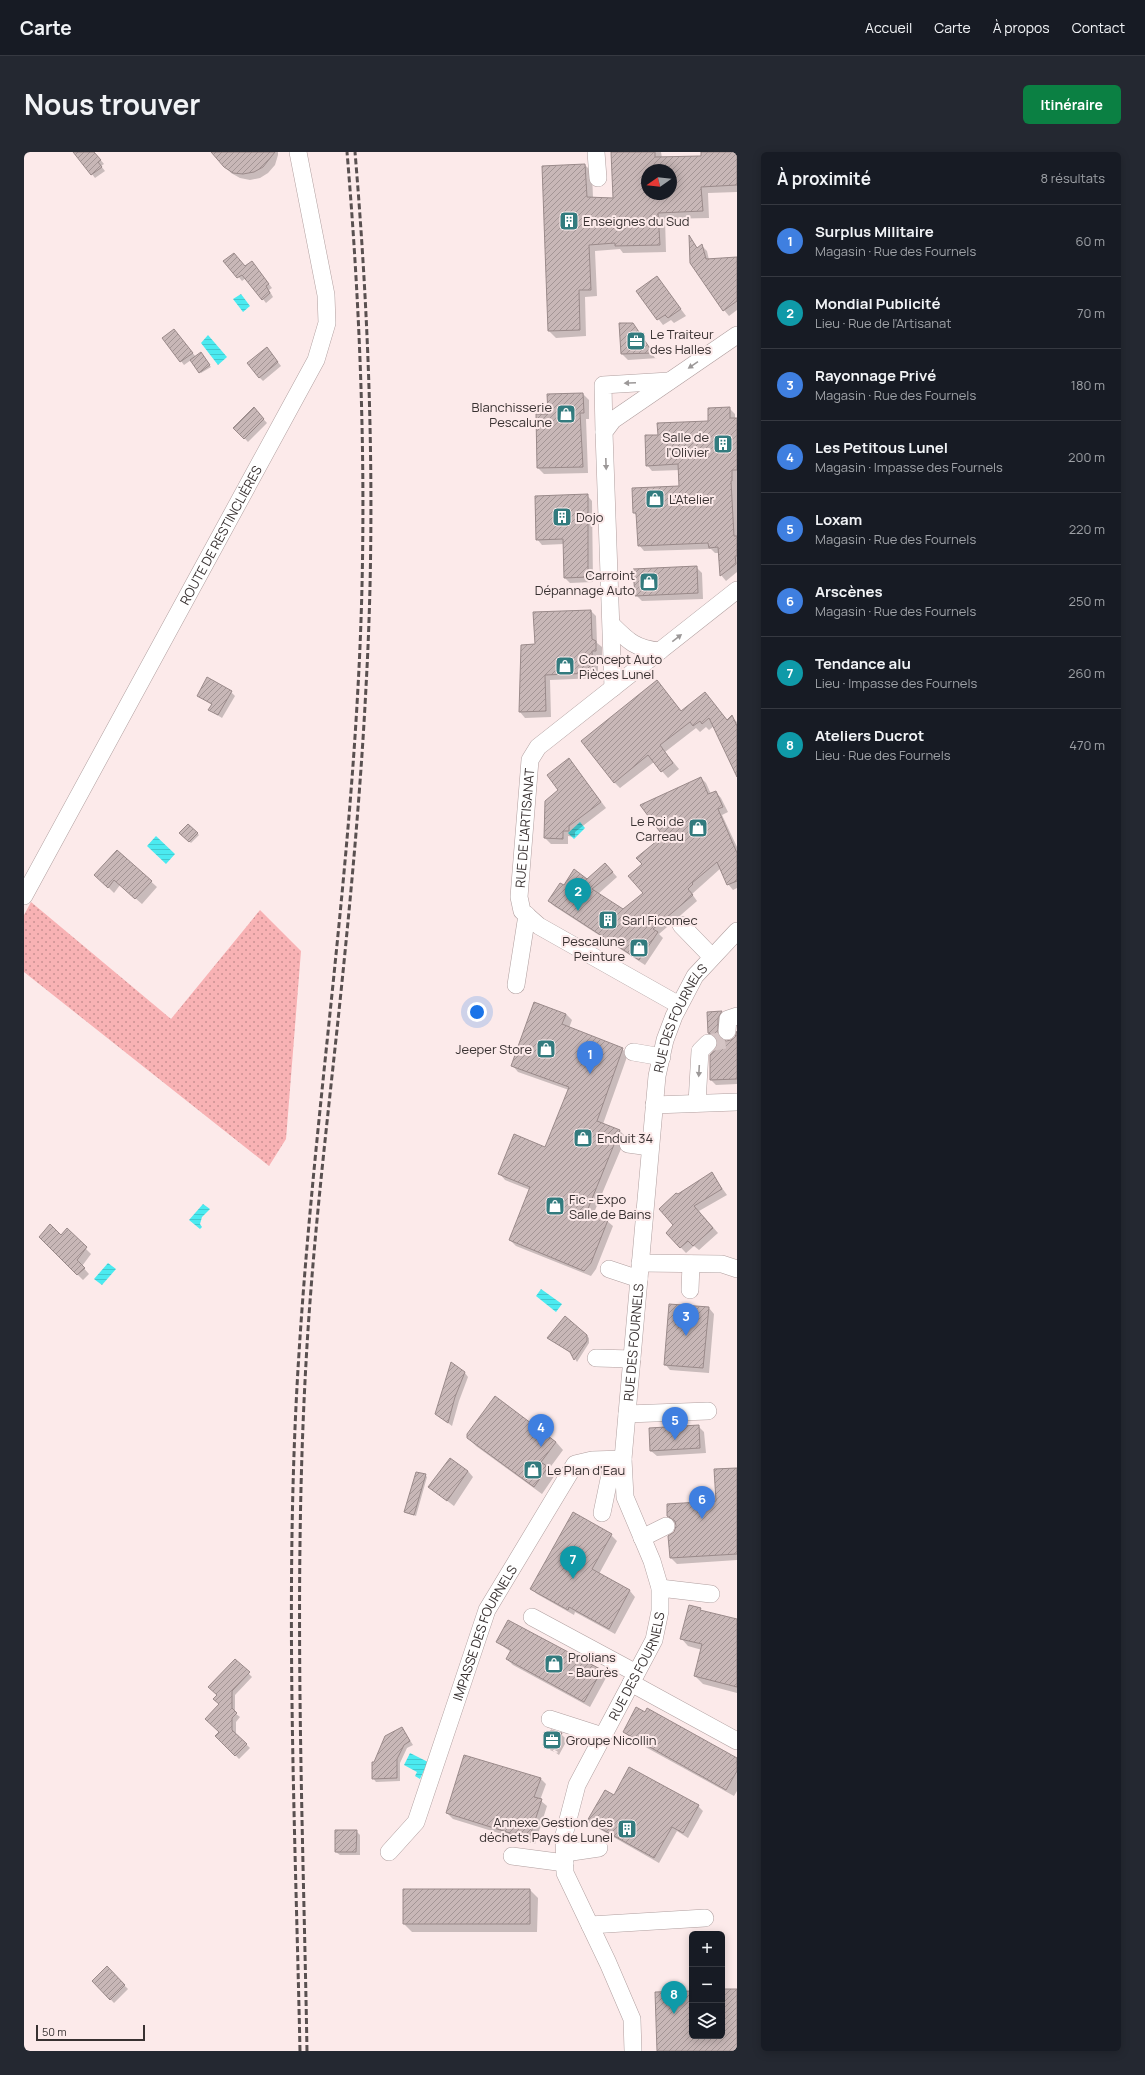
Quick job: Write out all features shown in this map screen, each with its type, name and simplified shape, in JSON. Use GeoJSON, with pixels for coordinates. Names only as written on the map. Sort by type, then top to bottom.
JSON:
{"type":"FeatureCollection","features":[{"type":"Feature","properties":{"kind":"street","name":"ROUTE DE RESTINCLIÈRES"},"geometry":{"type":"LineString","coordinates":[[24,896],[318,354],[327,323],[326,295],[298,152]]}},
{"type":"Feature","properties":{"kind":"street"},"geometry":{"type":"LineString","coordinates":[[596,152],[598,178]]}},
{"type":"Feature","properties":{"kind":"street"},"geometry":{"type":"LineString","coordinates":[[604,432],[613,420],[737,336]]}},
{"type":"Feature","properties":{"kind":"street"},"geometry":{"type":"LineString","coordinates":[[613,688],[612,625],[602,384],[669,381]]}},
{"type":"Feature","properties":{"kind":"street","name":"RUE DE L'ARTISANAT"},"geometry":{"type":"LineString","coordinates":[[679,1005],[538,926],[522,911],[518,897],[530,760],[538,747],[737,590]]}},
{"type":"Feature","properties":{"kind":"street"},"geometry":{"type":"LineString","coordinates":[[612,625],[626,640],[639,648],[660,651]]}},
{"type":"Feature","properties":{"kind":"street"},"geometry":{"type":"LineString","coordinates":[[516,985],[527,915]]}},
{"type":"Feature","properties":{"kind":"street"},"geometry":{"type":"LineString","coordinates":[[681,925],[712,957]]}},
{"type":"Feature","properties":{"kind":"street","name":"RUE DES FOURNELS"},"geometry":{"type":"LineString","coordinates":[[633,2051],[632,2019],[565,1873],[564,1835],[578,1785],[654,1640],[660,1611],[660,1588],[652,1561],[624,1497],[618,1459],[627,1414],[657,1076],[665,1040],[679,1005],[695,976],[737,931]]}},
{"type":"Feature","properties":{"kind":"street"},"geometry":{"type":"LineString","coordinates":[[727,1030],[728,1020],[737,1016]]}},
{"type":"Feature","properties":{"kind":"street"},"geometry":{"type":"LineString","coordinates":[[697,1103],[700,1050],[708,1043]]}},
{"type":"Feature","properties":{"kind":"street"},"geometry":{"type":"LineString","coordinates":[[633,1052],[662,1057]]}},
{"type":"Feature","properties":{"kind":"street"},"geometry":{"type":"LineString","coordinates":[[654,1105],[737,1102]]}},
{"type":"Feature","properties":{"kind":"street"},"geometry":{"type":"LineString","coordinates":[[628,1144],[650,1147]]}},
{"type":"Feature","properties":{"kind":"street"},"geometry":{"type":"LineString","coordinates":[[690,1264],[690,1290]]}},
{"type":"Feature","properties":{"kind":"street"},"geometry":{"type":"LineString","coordinates":[[609,1269],[640,1271],[690,1264],[722,1264],[737,1269]]}},
{"type":"Feature","properties":{"kind":"street"},"geometry":{"type":"LineString","coordinates":[[596,1358],[632,1359]]}},
{"type":"Feature","properties":{"kind":"street"},"geometry":{"type":"LineString","coordinates":[[627,1414],[708,1411]]}},
{"type":"Feature","properties":{"kind":"street"},"geometry":{"type":"LineString","coordinates":[[602,1513],[618,1459]]}},
{"type":"Feature","properties":{"kind":"street","name":"IMPASSE DES FOURNELS"},"geometry":{"type":"LineString","coordinates":[[389,1852],[416,1822],[487,1610],[575,1464],[618,1459]]}},
{"type":"Feature","properties":{"kind":"street"},"geometry":{"type":"LineString","coordinates":[[642,1538],[666,1526]]}},
{"type":"Feature","properties":{"kind":"street"},"geometry":{"type":"LineString","coordinates":[[660,1588],[711,1594]]}},
{"type":"Feature","properties":{"kind":"street"},"geometry":{"type":"LineString","coordinates":[[532,1617],[737,1741]]}},
{"type":"Feature","properties":{"kind":"street"},"geometry":{"type":"LineString","coordinates":[[550,1719],[603,1736]]}},
{"type":"Feature","properties":{"kind":"street"},"geometry":{"type":"LineString","coordinates":[[512,1856],[565,1858],[599,1848]]}},
{"type":"Feature","properties":{"kind":"street"},"geometry":{"type":"LineString","coordinates":[[590,1925],[705,1918]]}},
{"type":"Feature","properties":{"kind":"shaded area"},"geometry":{"type":"Polygon","coordinates":[[[31,902],[171,1019],[260,910],[301,951],[286,1139],[269,1166],[24,972],[24,915],[31,902]]]}},
{"type":"Feature","properties":{"kind":"water"},"geometry":{"type":"Polygon","coordinates":[[[241,294],[250,306],[243,312],[233,299],[241,294]]]}},
{"type":"Feature","properties":{"kind":"water"},"geometry":{"type":"Polygon","coordinates":[[[208,335],[227,357],[218,365],[201,343],[208,335]]]}},
{"type":"Feature","properties":{"kind":"water"},"geometry":{"type":"Polygon","coordinates":[[[580,822],[585,828],[574,839],[568,833],[580,822]]]}},
{"type":"Feature","properties":{"kind":"water"},"geometry":{"type":"Polygon","coordinates":[[[156,836],[175,854],[166,864],[147,846],[156,836]]]}},
{"type":"Feature","properties":{"kind":"water"},"geometry":{"type":"Polygon","coordinates":[[[203,1204],[210,1209],[202,1217],[200,1224],[202,1227],[200,1229],[189,1220],[203,1204]]]}},
{"type":"Feature","properties":{"kind":"water"},"geometry":{"type":"Polygon","coordinates":[[[108,1263],[116,1269],[102,1285],[94,1279],[108,1263]]]}},
{"type":"Feature","properties":{"kind":"water"},"geometry":{"type":"Polygon","coordinates":[[[541,1289],[562,1304],[556,1312],[536,1296],[541,1289]]]}},
{"type":"Feature","properties":{"kind":"water"},"geometry":{"type":"Polygon","coordinates":[[[410,1753],[428,1762],[420,1779],[415,1776],[417,1772],[404,1765],[410,1753]]]}},
{"type":"Feature","properties":{"kind":"building"},"geometry":{"type":"Polygon","coordinates":[[[73,152],[94,152],[101,160],[98,162],[102,167],[91,175],[73,152]]]}},
{"type":"Feature","properties":{"kind":"building"},"geometry":{"type":"Polygon","coordinates":[[[211,152],[275,152],[263,167],[254,172],[243,174],[233,173],[224,167],[211,152]]]}},
{"type":"Feature","properties":{"kind":"building"},"geometry":{"type":"Polygon","coordinates":[[[611,152],[655,152],[655,157],[701,156],[701,152],[737,152],[737,185],[701,187],[703,211],[658,213],[660,245],[615,246],[615,243],[589,245],[591,290],[579,290],[580,330],[548,331],[542,166],[585,164],[587,197],[613,198],[611,152]]]}},
{"type":"Feature","properties":{"kind":"building"},"geometry":{"type":"Polygon","coordinates":[[[689,235],[697,248],[702,244],[706,259],[737,257],[737,301],[723,311],[690,263],[689,235]]]}},
{"type":"Feature","properties":{"kind":"building"},"geometry":{"type":"Polygon","coordinates":[[[234,253],[245,266],[252,261],[269,284],[266,286],[270,293],[262,300],[242,275],[237,278],[223,261],[234,253]]]}},
{"type":"Feature","properties":{"kind":"building"},"geometry":{"type":"Polygon","coordinates":[[[657,276],[681,309],[668,318],[665,315],[657,320],[636,291],[657,276]]]}},
{"type":"Feature","properties":{"kind":"building"},"geometry":{"type":"Polygon","coordinates":[[[619,323],[633,323],[653,353],[621,354],[619,323]]]}},
{"type":"Feature","properties":{"kind":"building"},"geometry":{"type":"Polygon","coordinates":[[[174,329],[193,353],[180,362],[162,338],[174,329]]]}},
{"type":"Feature","properties":{"kind":"building"},"geometry":{"type":"Polygon","coordinates":[[[267,347],[278,362],[259,378],[247,363],[267,347]]]}},
{"type":"Feature","properties":{"kind":"building"},"geometry":{"type":"Polygon","coordinates":[[[201,352],[210,365],[199,373],[190,360],[201,352]]]}},
{"type":"Feature","properties":{"kind":"building"},"geometry":{"type":"Polygon","coordinates":[[[583,393],[584,413],[580,413],[583,467],[537,468],[536,414],[548,414],[547,394],[583,393]]]}},
{"type":"Feature","properties":{"kind":"building"},"geometry":{"type":"Polygon","coordinates":[[[254,407],[264,419],[244,439],[233,428],[254,407]]]}},
{"type":"Feature","properties":{"kind":"building"},"geometry":{"type":"Polygon","coordinates":[[[730,407],[730,418],[737,418],[737,470],[732,470],[731,481],[734,536],[737,536],[737,556],[735,556],[736,564],[720,576],[718,547],[709,548],[708,543],[638,546],[636,513],[633,513],[632,488],[679,486],[678,464],[646,466],[645,435],[658,435],[657,423],[708,421],[708,408],[730,407]]]}},
{"type":"Feature","properties":{"kind":"building","name":"Dojo"},"geometry":{"type":"Polygon","coordinates":[[[588,494],[588,577],[564,578],[563,539],[536,540],[535,496],[588,494]]]}},
{"type":"Feature","properties":{"kind":"building"},"geometry":{"type":"Polygon","coordinates":[[[697,566],[698,593],[635,596],[633,569],[697,566]]]}},
{"type":"Feature","properties":{"kind":"building"},"geometry":{"type":"Polygon","coordinates":[[[591,610],[592,639],[596,641],[596,651],[592,651],[593,673],[545,675],[546,711],[519,712],[521,645],[535,644],[533,612],[591,610]]]}},
{"type":"Feature","properties":{"kind":"building"},"geometry":{"type":"Polygon","coordinates":[[[207,677],[232,691],[218,715],[208,710],[212,704],[197,696],[207,677]]]}},
{"type":"Feature","properties":{"kind":"building"},"geometry":{"type":"Polygon","coordinates":[[[657,680],[681,711],[705,692],[727,720],[732,715],[737,726],[737,777],[709,718],[702,724],[700,721],[693,726],[690,722],[660,745],[673,763],[661,772],[648,755],[614,783],[581,741],[657,680]]]}},
{"type":"Feature","properties":{"kind":"building"},"geometry":{"type":"Polygon","coordinates":[[[569,758],[601,802],[569,826],[569,831],[563,831],[563,839],[544,838],[545,801],[558,790],[547,775],[569,758]]]}},
{"type":"Feature","properties":{"kind":"building"},"geometry":{"type":"Polygon","coordinates":[[[701,777],[708,794],[716,791],[723,807],[718,809],[737,853],[737,881],[727,885],[717,862],[692,883],[693,884],[688,889],[693,895],[653,929],[658,932],[639,960],[548,901],[560,883],[564,885],[574,869],[587,879],[605,863],[613,872],[592,889],[623,909],[643,893],[628,876],[642,864],[636,858],[663,836],[640,805],[701,777]]]}},
{"type":"Feature","properties":{"kind":"building"},"geometry":{"type":"Polygon","coordinates":[[[188,824],[198,833],[189,842],[179,833],[188,824]]]}},
{"type":"Feature","properties":{"kind":"building"},"geometry":{"type":"Polygon","coordinates":[[[117,850],[152,881],[135,899],[114,880],[108,888],[94,875],[117,850]]]}},
{"type":"Feature","properties":{"kind":"building"},"geometry":{"type":"Polygon","coordinates":[[[534,1002],[566,1014],[562,1024],[623,1048],[597,1121],[620,1130],[587,1211],[608,1220],[591,1263],[584,1271],[509,1240],[530,1187],[498,1174],[514,1134],[545,1147],[569,1087],[511,1066],[534,1002]]]}},
{"type":"Feature","properties":{"kind":"building"},"geometry":{"type":"Polygon","coordinates":[[[722,1011],[718,1018],[718,1036],[726,1041],[731,1040],[735,1037],[737,1031],[737,1079],[710,1080],[710,1055],[718,1046],[718,1041],[715,1036],[708,1033],[707,1012],[722,1011]]]}},
{"type":"Feature","properties":{"kind":"building"},"geometry":{"type":"Polygon","coordinates":[[[712,1172],[722,1189],[694,1206],[713,1228],[693,1246],[688,1241],[680,1248],[666,1233],[673,1225],[659,1209],[676,1193],[678,1194],[712,1172]]]}},
{"type":"Feature","properties":{"kind":"building"},"geometry":{"type":"Polygon","coordinates":[[[50,1224],[61,1235],[67,1228],[87,1247],[77,1260],[85,1268],[77,1275],[39,1237],[50,1224]]]}},
{"type":"Feature","properties":{"kind":"building"},"geometry":{"type":"Polygon","coordinates":[[[669,1304],[709,1307],[703,1368],[664,1365],[669,1304]]]}},
{"type":"Feature","properties":{"kind":"building"},"geometry":{"type":"Polygon","coordinates":[[[565,1316],[587,1335],[587,1341],[574,1360],[570,1352],[547,1338],[565,1316]]]}},
{"type":"Feature","properties":{"kind":"building"},"geometry":{"type":"Polygon","coordinates":[[[451,1362],[465,1372],[455,1397],[448,1423],[435,1414],[451,1362]]]}},
{"type":"Feature","properties":{"kind":"building"},"geometry":{"type":"Polygon","coordinates":[[[495,1396],[556,1442],[541,1462],[548,1467],[534,1487],[467,1438],[467,1434],[495,1396]]]}},
{"type":"Feature","properties":{"kind":"building"},"geometry":{"type":"Polygon","coordinates":[[[699,1425],[700,1448],[650,1451],[649,1428],[699,1425]]]}},
{"type":"Feature","properties":{"kind":"building"},"geometry":{"type":"Polygon","coordinates":[[[450,1458],[468,1471],[447,1501],[428,1487],[450,1458]]]}},
{"type":"Feature","properties":{"kind":"building"},"geometry":{"type":"Polygon","coordinates":[[[737,1468],[737,1554],[670,1558],[668,1536],[674,1532],[676,1526],[675,1521],[667,1516],[667,1504],[716,1501],[714,1469],[737,1468]]]}},
{"type":"Feature","properties":{"kind":"building"},"geometry":{"type":"Polygon","coordinates":[[[416,1472],[426,1474],[414,1515],[404,1512],[416,1472]]]}},
{"type":"Feature","properties":{"kind":"building"},"geometry":{"type":"Polygon","coordinates":[[[573,1512],[612,1534],[592,1569],[630,1590],[609,1629],[569,1607],[568,1610],[530,1589],[573,1512]]]}},
{"type":"Feature","properties":{"kind":"building"},"geometry":{"type":"Polygon","coordinates":[[[689,1605],[701,1608],[700,1610],[737,1619],[737,1687],[694,1676],[702,1644],[680,1639],[689,1605]]]}},
{"type":"Feature","properties":{"kind":"building","name":"Prolians - Baurès"},"geometry":{"type":"Polygon","coordinates":[[[508,1620],[602,1670],[584,1702],[506,1659],[511,1650],[496,1642],[508,1620]]]}},
{"type":"Feature","properties":{"kind":"building"},"geometry":{"type":"Polygon","coordinates":[[[235,1659],[250,1672],[232,1691],[232,1708],[237,1713],[232,1718],[232,1730],[247,1744],[235,1756],[215,1736],[219,1732],[205,1719],[219,1704],[213,1699],[217,1695],[208,1687],[235,1659]]]}},
{"type":"Feature","properties":{"kind":"building"},"geometry":{"type":"Polygon","coordinates":[[[636,1707],[645,1712],[647,1708],[737,1758],[737,1771],[726,1790],[623,1732],[636,1707]]]}},
{"type":"Feature","properties":{"kind":"building"},"geometry":{"type":"Polygon","coordinates":[[[402,1727],[410,1741],[404,1745],[397,1759],[397,1778],[372,1779],[372,1762],[374,1762],[385,1736],[402,1727]]]}},
{"type":"Feature","properties":{"kind":"building","name":"Groupe Nicollin"},"geometry":{"type":"Polygon","coordinates":[[[551,1730],[562,1733],[553,1750],[543,1745],[551,1730]]]}},
{"type":"Feature","properties":{"kind":"building"},"geometry":{"type":"Polygon","coordinates":[[[464,1755],[541,1778],[534,1797],[542,1799],[529,1839],[446,1813],[464,1755]]]}},
{"type":"Feature","properties":{"kind":"building"},"geometry":{"type":"Polygon","coordinates":[[[629,1767],[699,1805],[683,1833],[672,1827],[654,1858],[587,1821],[605,1790],[614,1795],[629,1767]]]}},
{"type":"Feature","properties":{"kind":"building"},"geometry":{"type":"Polygon","coordinates":[[[335,1830],[357,1830],[356,1852],[335,1852],[335,1830]]]}},
{"type":"Feature","properties":{"kind":"building"},"geometry":{"type":"Polygon","coordinates":[[[403,1889],[530,1889],[530,1924],[403,1924],[403,1889]]]}},
{"type":"Feature","properties":{"kind":"building"},"geometry":{"type":"Polygon","coordinates":[[[107,1966],[125,1985],[110,2000],[92,1981],[107,1966]]]}},
{"type":"Feature","properties":{"kind":"building"},"geometry":{"type":"Polygon","coordinates":[[[725,1989],[737,1989],[737,2051],[657,2051],[655,1992],[689,1991],[689,2039],[725,2039],[725,1989]]]}},
{"type":"Feature","properties":{"kind":"tunnel"},"geometry":{"type":"LineString","coordinates":[[708,1043],[726,1040],[727,1031]]}},
{"type":"Feature","properties":{"kind":"railway"},"geometry":{"type":"LineString","coordinates":[[300,2051],[291,1615],[295,1440],[299,1353],[312,1187],[338,937],[353,771],[363,553],[360,352],[347,152]]}},
{"type":"Feature","properties":{"kind":"railway"},"geometry":{"type":"LineString","coordinates":[[307,2051],[300,1707],[300,1535],[302,1449],[313,1267],[356,834],[364,724],[371,553],[368,353],[355,152]]}},
{"type":"Feature","properties":{"kind":"place","name":"Enseignes du Sud"},"geometry":{"type":"Point","coordinates":[569,221]}},
{"type":"Feature","properties":{"kind":"place","name":"Le Traiteur des Halles"},"geometry":{"type":"Point","coordinates":[636,341]}},
{"type":"Feature","properties":{"kind":"place","name":"Blanchisserie Pescalune"},"geometry":{"type":"Point","coordinates":[566,414]}},
{"type":"Feature","properties":{"kind":"place","name":"Salle de l'Olivier"},"geometry":{"type":"Point","coordinates":[723,444]}},
{"type":"Feature","properties":{"kind":"place","name":"L’Atelier"},"geometry":{"type":"Point","coordinates":[655,499]}},
{"type":"Feature","properties":{"kind":"place","name":"Dojo"},"geometry":{"type":"Point","coordinates":[562,517]}},
{"type":"Feature","properties":{"kind":"place","name":"Carroint Dépannage Auto"},"geometry":{"type":"Point","coordinates":[649,582]}},
{"type":"Feature","properties":{"kind":"place","name":"Concept Auto Pièces Lunel"},"geometry":{"type":"Point","coordinates":[565,666]}},
{"type":"Feature","properties":{"kind":"place","name":"Le Roi de Carreau"},"geometry":{"type":"Point","coordinates":[698,828]}},
{"type":"Feature","properties":{"kind":"place","name":"Mondial Publicité"},"geometry":{"type":"Point","coordinates":[578,911]}},
{"type":"Feature","properties":{"kind":"place","name":"Sarl Ficomec"},"geometry":{"type":"Point","coordinates":[608,920]}},
{"type":"Feature","properties":{"kind":"place","name":"Pescalune Peinture"},"geometry":{"type":"Point","coordinates":[639,948]}},
{"type":"Feature","properties":{"kind":"place","name":"Jeeper Store"},"geometry":{"type":"Point","coordinates":[546,1049]}},
{"type":"Feature","properties":{"kind":"place","name":"Surplus Militaire"},"geometry":{"type":"Point","coordinates":[590,1074]}},
{"type":"Feature","properties":{"kind":"place","name":"Enduit 34"},"geometry":{"type":"Point","coordinates":[583,1138]}},
{"type":"Feature","properties":{"kind":"place","name":"Fic - Expo Salle de Bains"},"geometry":{"type":"Point","coordinates":[555,1206]}},
{"type":"Feature","properties":{"kind":"place","name":"Rayonnage Privé"},"geometry":{"type":"Point","coordinates":[686,1336]}},
{"type":"Feature","properties":{"kind":"place","name":"Loxam"},"geometry":{"type":"Point","coordinates":[675,1440]}},
{"type":"Feature","properties":{"kind":"place","name":"Les Petitous Lunel"},"geometry":{"type":"Point","coordinates":[541,1447]}},
{"type":"Feature","properties":{"kind":"place","name":"Le Plan d'Eau"},"geometry":{"type":"Point","coordinates":[533,1470]}},
{"type":"Feature","properties":{"kind":"place","name":"Arscènes"},"geometry":{"type":"Point","coordinates":[702,1519]}},
{"type":"Feature","properties":{"kind":"place","name":"Tendance alu"},"geometry":{"type":"Point","coordinates":[573,1579]}},
{"type":"Feature","properties":{"kind":"place","name":"Prolians - Baurès"},"geometry":{"type":"Point","coordinates":[554,1664]}},
{"type":"Feature","properties":{"kind":"place","name":"Groupe Nicollin"},"geometry":{"type":"Point","coordinates":[552,1740]}},
{"type":"Feature","properties":{"kind":"place","name":"Annexe Gestion des déchets Pays de Lunel"},"geometry":{"type":"Point","coordinates":[627,1829]}},
{"type":"Feature","properties":{"kind":"place","name":"Ateliers Ducrot"},"geometry":{"type":"Point","coordinates":[674,2014]}}]}
